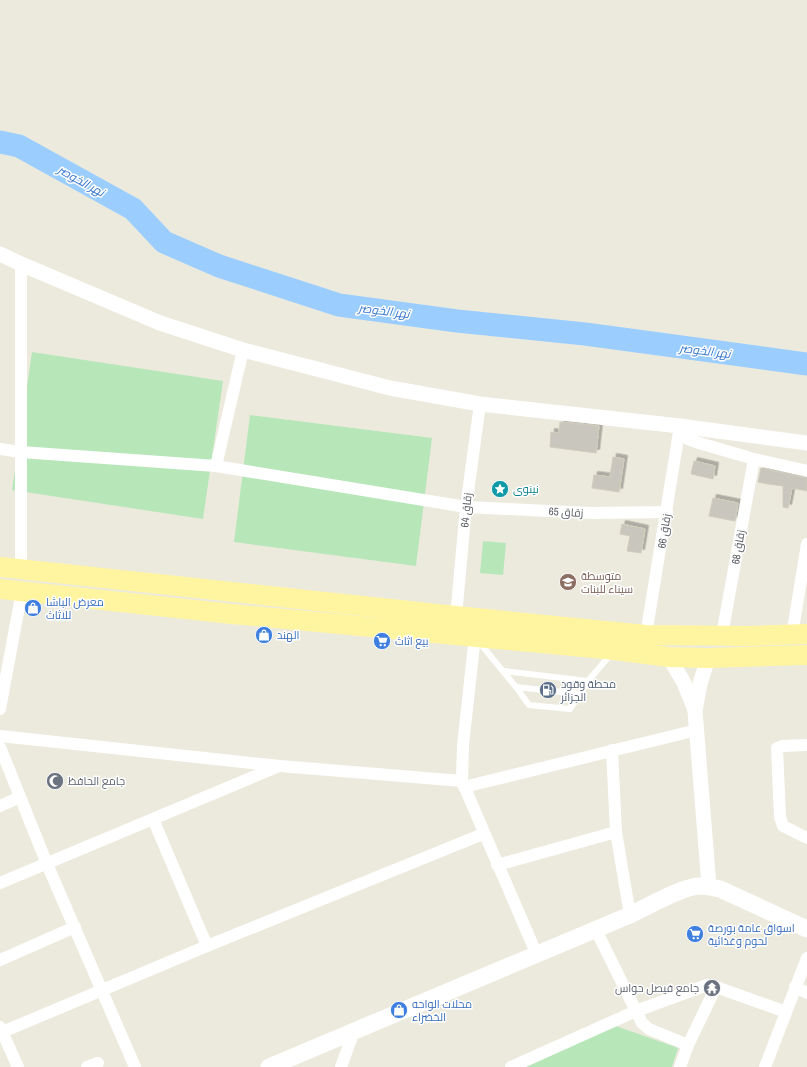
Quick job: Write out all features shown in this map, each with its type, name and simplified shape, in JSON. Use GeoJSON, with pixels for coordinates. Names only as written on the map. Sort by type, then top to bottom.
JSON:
{"type":"FeatureCollection","features":[{"type":"Feature","properties":{"kind":"main road"},"geometry":{"type":"LineString","coordinates":[[0,567],[646,635],[800,635]]}},
{"type":"Feature","properties":{"kind":"main road"},"geometry":{"type":"LineString","coordinates":[[0,589],[232,614],[615,650],[669,657],[708,658],[807,655]]}},
{"type":"Feature","properties":{"kind":"main road"},"geometry":{"type":"LineString","coordinates":[[270,1067],[538,955],[685,889],[698,886],[709,886],[720,889],[807,929]]}},
{"type":"Feature","properties":{"kind":"street"},"geometry":{"type":"LineString","coordinates":[[0,254],[160,323],[243,350],[390,388],[480,404],[680,426],[807,443]]}},
{"type":"Feature","properties":{"kind":"street"},"geometry":{"type":"LineString","coordinates":[[21,264],[21,569]]}},
{"type":"Feature","properties":{"kind":"street"},"geometry":{"type":"LineString","coordinates":[[216,466],[243,350]]}},
{"type":"Feature","properties":{"kind":"street","name":"زقاق 64"},"geometry":{"type":"LineString","coordinates":[[456,616],[466,507],[480,404]]}},
{"type":"Feature","properties":{"kind":"street"},"geometry":{"type":"LineString","coordinates":[[680,426],[688,439],[754,459],[807,471]]}},
{"type":"Feature","properties":{"kind":"street","name":"زقاق 66"},"geometry":{"type":"LineString","coordinates":[[646,635],[680,426]]}},
{"type":"Feature","properties":{"kind":"street","name":"زقاق 65"},"geometry":{"type":"LineString","coordinates":[[0,449],[21,452],[216,466],[466,507],[590,513],[667,512]]}},
{"type":"Feature","properties":{"kind":"street","name":"زقاق 68"},"geometry":{"type":"LineString","coordinates":[[722,636],[754,459]]}},
{"type":"Feature","properties":{"kind":"street"},"geometry":{"type":"LineString","coordinates":[[800,635],[807,544]]}},
{"type":"Feature","properties":{"kind":"street"},"geometry":{"type":"LineString","coordinates":[[0,710],[22,591]]}},
{"type":"Feature","properties":{"kind":"street"},"geometry":{"type":"LineString","coordinates":[[475,636],[463,744],[463,784],[483,834],[538,955]]}},
{"type":"Feature","properties":{"kind":"street"},"geometry":{"type":"LineString","coordinates":[[669,657],[684,683],[695,711],[709,886]]}},
{"type":"Feature","properties":{"kind":"street"},"geometry":{"type":"LineString","coordinates":[[695,711],[700,684],[708,658]]}},
{"type":"Feature","properties":{"kind":"street"},"geometry":{"type":"LineString","coordinates":[[0,736],[463,784],[697,730]]}},
{"type":"Feature","properties":{"kind":"street"},"geometry":{"type":"LineString","coordinates":[[807,745],[782,746],[777,748],[780,817],[783,826],[807,838]]}},
{"type":"Feature","properties":{"kind":"street"},"geometry":{"type":"LineString","coordinates":[[0,747],[47,864],[135,1067]]}},
{"type":"Feature","properties":{"kind":"street"},"geometry":{"type":"LineString","coordinates":[[612,750],[616,832],[630,915]]}},
{"type":"Feature","properties":{"kind":"street"},"geometry":{"type":"LineString","coordinates":[[0,883],[280,766]]}},
{"type":"Feature","properties":{"kind":"street"},"geometry":{"type":"LineString","coordinates":[[0,806],[20,797]]}},
{"type":"Feature","properties":{"kind":"street"},"geometry":{"type":"LineString","coordinates":[[153,819],[207,946]]}},
{"type":"Feature","properties":{"kind":"street"},"geometry":{"type":"LineString","coordinates":[[497,865],[616,832]]}},
{"type":"Feature","properties":{"kind":"street"},"geometry":{"type":"LineString","coordinates":[[18,1067],[1,1031],[483,834]]}},
{"type":"Feature","properties":{"kind":"street"},"geometry":{"type":"LineString","coordinates":[[0,960],[74,926]]}},
{"type":"Feature","properties":{"kind":"street"},"geometry":{"type":"LineString","coordinates":[[596,930],[642,1022],[649,1029],[688,1045]]}},
{"type":"Feature","properties":{"kind":"street"},"geometry":{"type":"LineString","coordinates":[[765,1067],[807,958]]}},
{"type":"Feature","properties":{"kind":"street"},"geometry":{"type":"LineString","coordinates":[[511,1067],[636,1011],[707,985],[786,1012]]}},
{"type":"Feature","properties":{"kind":"street"},"geometry":{"type":"LineString","coordinates":[[680,1067],[688,1045],[716,987]]}},
{"type":"Feature","properties":{"kind":"street"},"geometry":{"type":"LineString","coordinates":[[796,987],[807,993]]}},
{"type":"Feature","properties":{"kind":"street"},"geometry":{"type":"LineString","coordinates":[[341,1067],[354,1031]]}},
{"type":"Feature","properties":{"kind":"lane"},"geometry":{"type":"LineString","coordinates":[[475,636],[504,671],[529,705],[570,709],[588,681],[615,650]]}},
{"type":"Feature","properties":{"kind":"lane"},"geometry":{"type":"LineString","coordinates":[[504,671],[588,681]]}},
{"type":"Feature","properties":{"kind":"lane"},"geometry":{"type":"LineString","coordinates":[[516,687],[580,694]]}},
{"type":"Feature","properties":{"kind":"green space"},"geometry":{"type":"Polygon","coordinates":[[[32,352],[223,381],[203,519],[12,490],[32,352]]]}},
{"type":"Feature","properties":{"kind":"green space"},"geometry":{"type":"Polygon","coordinates":[[[250,415],[432,438],[416,566],[234,542],[250,415]]]}},
{"type":"Feature","properties":{"kind":"green space"},"geometry":{"type":"Polygon","coordinates":[[[483,541],[506,543],[503,575],[480,573],[483,541]]]}},
{"type":"Feature","properties":{"kind":"green space"},"geometry":{"type":"Polygon","coordinates":[[[616,1026],[678,1048],[672,1067],[526,1067],[616,1026]]]}},
{"type":"Feature","properties":{"kind":"building"},"geometry":{"type":"Polygon","coordinates":[[[560,422],[599,426],[596,453],[550,447],[551,432],[559,433],[560,422]]]}},
{"type":"Feature","properties":{"kind":"building"},"geometry":{"type":"Polygon","coordinates":[[[613,457],[624,459],[619,492],[592,488],[594,475],[610,477],[613,457]]]}},
{"type":"Feature","properties":{"kind":"building"},"geometry":{"type":"Polygon","coordinates":[[[694,461],[715,466],[713,479],[691,474],[694,461]]]}},
{"type":"Feature","properties":{"kind":"building"},"geometry":{"type":"Polygon","coordinates":[[[761,468],[807,478],[807,491],[792,488],[788,508],[783,507],[783,486],[758,482],[761,468]]]}},
{"type":"Feature","properties":{"kind":"building"},"geometry":{"type":"Polygon","coordinates":[[[713,498],[738,503],[735,521],[709,516],[713,498]]]}},
{"type":"Feature","properties":{"kind":"building"},"geometry":{"type":"Polygon","coordinates":[[[622,524],[645,529],[641,553],[627,551],[630,536],[620,534],[622,524]]]}},
{"type":"Feature","properties":{"kind":"waterway","name":"نهر الخوصر"},"geometry":{"type":"LineString","coordinates":[[0,142],[19,146],[133,209],[164,242],[219,266],[339,305],[457,321],[585,334],[807,364]]}},
{"type":"Feature","properties":{"kind":"place","name":"نينوى"},"geometry":{"type":"Point","coordinates":[500,489]}},
{"type":"Feature","properties":{"kind":"place","name":"متوسطة سيناء للبنات"},"geometry":{"type":"Point","coordinates":[568,582]}},
{"type":"Feature","properties":{"kind":"place","name":"معرض الباشا للاثاث"},"geometry":{"type":"Point","coordinates":[33,608]}},
{"type":"Feature","properties":{"kind":"place","name":"الهند"},"geometry":{"type":"Point","coordinates":[264,635]}},
{"type":"Feature","properties":{"kind":"place","name":"بيع اثاث"},"geometry":{"type":"Point","coordinates":[382,641]}},
{"type":"Feature","properties":{"kind":"place","name":"محطة وقود الجزائر"},"geometry":{"type":"Point","coordinates":[548,690]}},
{"type":"Feature","properties":{"kind":"place","name":"جامع الحافظ"},"geometry":{"type":"Point","coordinates":[55,781]}},
{"type":"Feature","properties":{"kind":"place","name":"اسواق عامة بورصة لحوم وغذائية"},"geometry":{"type":"Point","coordinates":[695,934]}},
{"type":"Feature","properties":{"kind":"place","name":"جامع فيصل حواس"},"geometry":{"type":"Point","coordinates":[712,988]}},
{"type":"Feature","properties":{"kind":"place","name":"محلات الواحه الخضراء"},"geometry":{"type":"Point","coordinates":[399,1010]}}]}
